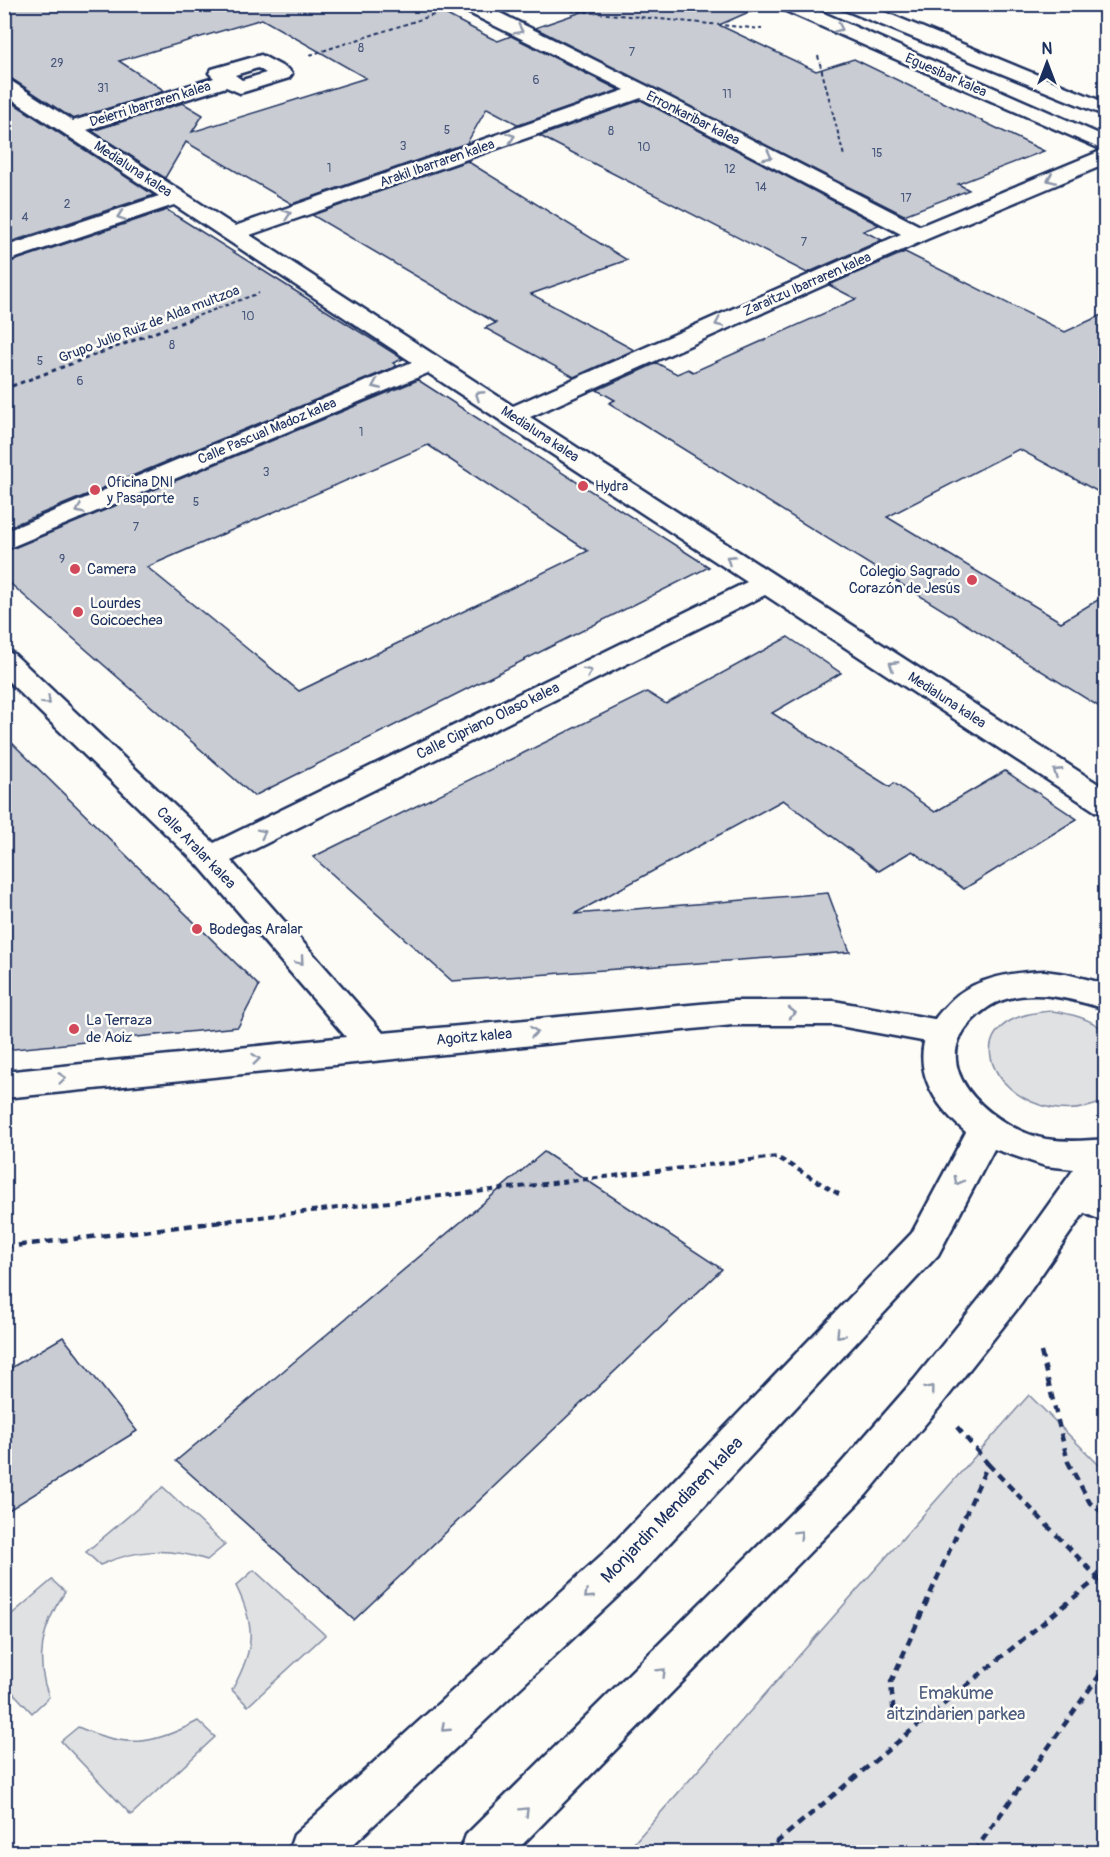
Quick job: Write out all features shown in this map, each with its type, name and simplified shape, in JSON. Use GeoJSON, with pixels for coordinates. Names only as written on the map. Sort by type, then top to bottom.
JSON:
{"type":"FeatureCollection","features":[{"type":"Feature","properties":{"kind":"street","name":"Erronkaribar kalea"},"geometry":{"type":"LineString","coordinates":[[466,4],[642,91],[919,234]]}},
{"type":"Feature","properties":{"kind":"street","name":"Eguesibar kalea"},"geometry":{"type":"LineString","coordinates":[[786,4],[1106,145]]}},
{"type":"Feature","properties":{"kind":"street","name":"Eguesibar kalea"},"geometry":{"type":"LineString","coordinates":[[848,4],[942,22]]}},
{"type":"Feature","properties":{"kind":"street","name":"Eguesibar kalea"},"geometry":{"type":"LineString","coordinates":[[886,13],[1001,66],[1106,110]]}},
{"type":"Feature","properties":{"kind":"street","name":"Eguesibar kalea"},"geometry":{"type":"LineString","coordinates":[[886,13],[892,30],[989,79],[1106,130]]}},
{"type":"Feature","properties":{"kind":"street","name":"Eguesibar kalea"},"geometry":{"type":"LineString","coordinates":[[911,15],[1106,102]]}},
{"type":"Feature","properties":{"kind":"street","name":"Deierri Ibarraren kalea"},"geometry":{"type":"LineString","coordinates":[[70,128],[229,80],[240,87],[282,74],[271,68]]}},
{"type":"Feature","properties":{"kind":"street"},"geometry":{"type":"LineString","coordinates":[[1066,73],[1106,90]]}},
{"type":"Feature","properties":{"kind":"street","name":"Medialuna kalea"},"geometry":{"type":"LineString","coordinates":[[4,85],[1106,804]]}},
{"type":"Feature","properties":{"kind":"street","name":"Arakil Ibarraren kalea"},"geometry":{"type":"LineString","coordinates":[[232,234],[642,91]]}},
{"type":"Feature","properties":{"kind":"street","name":"Zaraitzu Ibarraren kalea"},"geometry":{"type":"LineString","coordinates":[[511,416],[919,234],[1106,156]]}},
{"type":"Feature","properties":{"kind":"street"},"geometry":{"type":"LineString","coordinates":[[4,255],[177,197]]}},
{"type":"Feature","properties":{"kind":"street","name":"Calle Pascual Madoz kalea"},"geometry":{"type":"LineString","coordinates":[[4,542],[430,363]]}},
{"type":"Feature","properties":{"kind":"street","name":"Calle Cipriano Olaso kalea"},"geometry":{"type":"LineString","coordinates":[[210,858],[767,583]]}},
{"type":"Feature","properties":{"kind":"street","name":"Calle Aralar kalea"},"geometry":{"type":"LineString","coordinates":[[4,660],[210,858],[375,1047]]}},
{"type":"Feature","properties":{"kind":"street"},"geometry":{"type":"LineString","coordinates":[[483,1852],[851,1482],[1008,1293],[1092,1199],[1105,1153],[1064,1155],[1023,1147],[986,1129],[961,1107],[945,1082],[939,1056],[944,1032],[958,1011],[980,996],[1008,986],[1041,983],[1095,988]]}},
{"type":"Feature","properties":{"kind":"street","name":"Agoitz kalea"},"geometry":{"type":"LineString","coordinates":[[4,1085],[733,1013],[834,1012],[944,1032]]}},
{"type":"Feature","properties":{"kind":"street","name":"Monjardin Mendiaren kalea"},"geometry":{"type":"LineString","coordinates":[[311,1852],[621,1565],[925,1244],[986,1129]]}},
{"type":"Feature","properties":{"kind":"path"},"geometry":{"type":"LineString","coordinates":[[271,68],[466,4]]}},
{"type":"Feature","properties":{"kind":"path"},"geometry":{"type":"LineString","coordinates":[[556,9],[766,29]]}},
{"type":"Feature","properties":{"kind":"path"},"geometry":{"type":"LineString","coordinates":[[817,53],[855,201]]}},
{"type":"Feature","properties":{"kind":"path","name":"Grupo Julio Ruiz de Alda multzoa"},"geometry":{"type":"LineString","coordinates":[[4,389],[300,278]]}},
{"type":"Feature","properties":{"kind":"path"},"geometry":{"type":"LineString","coordinates":[[4,1247],[777,1157],[843,1196]]}},
{"type":"Feature","properties":{"kind":"path"},"geometry":{"type":"LineString","coordinates":[[1041,1352],[1068,1462],[1090,1503],[1106,1515]]}},
{"type":"Feature","properties":{"kind":"path"},"geometry":{"type":"LineString","coordinates":[[928,1392],[988,1464],[1106,1588]]}},
{"type":"Feature","properties":{"kind":"path"},"geometry":{"type":"LineString","coordinates":[[923,1721],[894,1718],[891,1682],[988,1464]]}},
{"type":"Feature","properties":{"kind":"path"},"geometry":{"type":"LineString","coordinates":[[765,1852],[1098,1578]]}},
{"type":"Feature","properties":{"kind":"path"},"geometry":{"type":"LineString","coordinates":[[974,1852],[1106,1666]]}},
{"type":"Feature","properties":{"kind":"green space"},"geometry":{"type":"Polygon","coordinates":[[[1052,1011],[1080,1017],[1105,1031],[1105,1101],[1071,1109],[1041,1105],[1015,1092],[998,1074],[990,1053],[995,1034],[1015,1019],[1052,1011]]]}},
{"type":"Feature","properties":{"kind":"green space","name":"Emakume aitzindarien parkea"},"geometry":{"type":"Polygon","coordinates":[[[1029,1395],[1105,1471],[1105,1852],[626,1852],[1029,1395]]]}},
{"type":"Feature","properties":{"kind":"green space"},"geometry":{"type":"Polygon","coordinates":[[[163,1487],[225,1545],[207,1560],[179,1553],[153,1552],[127,1556],[100,1565],[86,1552],[163,1487]]]}},
{"type":"Feature","properties":{"kind":"green space"},"geometry":{"type":"Polygon","coordinates":[[[254,1570],[325,1635],[248,1706],[232,1690],[245,1663],[250,1639],[247,1614],[236,1586],[254,1570]]]}},
{"type":"Feature","properties":{"kind":"green space"},"geometry":{"type":"Polygon","coordinates":[[[52,1580],[65,1592],[46,1630],[41,1656],[44,1683],[49,1697],[32,1713],[5,1684],[5,1620],[52,1580]]]}},
{"type":"Feature","properties":{"kind":"green space"},"geometry":{"type":"Polygon","coordinates":[[[198,1721],[215,1737],[131,1815],[61,1741],[78,1727],[110,1738],[138,1741],[166,1735],[198,1721]]]}},
{"type":"Feature","properties":{"kind":"building"},"geometry":{"type":"Polygon","coordinates":[[[4,4],[426,4],[498,41],[511,36],[619,90],[519,125],[487,108],[467,143],[292,204],[186,142],[165,178],[92,131],[183,103],[203,115],[192,132],[366,78],[262,19],[119,61],[165,91],[73,119],[12,79],[4,77],[4,4]]]}},
{"type":"Feature","properties":{"kind":"building"},"geometry":{"type":"Polygon","coordinates":[[[605,4],[767,4],[719,25],[816,71],[854,59],[1044,151],[958,184],[969,190],[904,215],[535,28],[605,4]]]}},
{"type":"Feature","properties":{"kind":"building"},"geometry":{"type":"Polygon","coordinates":[[[4,97],[154,195],[4,244],[4,97]]]}},
{"type":"Feature","properties":{"kind":"building"},"geometry":{"type":"Polygon","coordinates":[[[641,100],[879,225],[863,231],[882,240],[807,273],[540,136],[641,100]]]}},
{"type":"Feature","properties":{"kind":"building"},"geometry":{"type":"Polygon","coordinates":[[[467,161],[627,260],[531,294],[634,350],[574,377],[485,328],[496,323],[312,215],[467,161]]]}},
{"type":"Feature","properties":{"kind":"building"},"geometry":{"type":"Polygon","coordinates":[[[167,210],[403,359],[393,363],[397,366],[4,529],[4,264],[167,210]]]}},
{"type":"Feature","properties":{"kind":"building","name":"Colegio Sagrado Corazón de Jesús"},"geometry":{"type":"Polygon","coordinates":[[[905,252],[1065,332],[1106,313],[1106,496],[1019,449],[887,517],[1061,622],[1106,595],[1106,711],[609,403],[615,400],[597,390],[657,363],[677,374],[688,369],[693,372],[856,299],[829,285],[905,252]]]}},
{"type":"Feature","properties":{"kind":"building"},"geometry":{"type":"Polygon","coordinates":[[[418,380],[709,567],[254,796],[4,578],[4,552],[418,380]],[[428,445],[147,567],[299,691],[588,551],[428,445]]]}},
{"type":"Feature","properties":{"kind":"building"},"geometry":{"type":"Polygon","coordinates":[[[788,637],[841,673],[772,713],[890,787],[894,783],[935,812],[1005,771],[1077,819],[964,889],[912,851],[879,871],[783,800],[574,914],[828,893],[850,952],[452,981],[313,857],[647,692],[666,704],[788,637]]]}},
{"type":"Feature","properties":{"kind":"building"},"geometry":{"type":"Polygon","coordinates":[[[4,735],[259,986],[238,1027],[4,1050],[4,735]]]}},
{"type":"Feature","properties":{"kind":"building"},"geometry":{"type":"Polygon","coordinates":[[[544,1152],[722,1269],[354,1620],[176,1461],[544,1152]]]}},
{"type":"Feature","properties":{"kind":"building"},"geometry":{"type":"Polygon","coordinates":[[[63,1337],[137,1431],[4,1513],[4,1372],[63,1337]]]}},
{"type":"Feature","properties":{"kind":"place","name":"Hydra"},"geometry":{"type":"Point","coordinates":[583,486]}},
{"type":"Feature","properties":{"kind":"place","name":"Oficina DNI y Pasaporte"},"geometry":{"type":"Point","coordinates":[95,490]}},
{"type":"Feature","properties":{"kind":"place","name":"Camera"},"geometry":{"type":"Point","coordinates":[75,569]}},
{"type":"Feature","properties":{"kind":"place","name":"Colegio Sagrado Corazón de Jesús"},"geometry":{"type":"Point","coordinates":[972,580]}},
{"type":"Feature","properties":{"kind":"place","name":"Lourdes Goicoechea"},"geometry":{"type":"Point","coordinates":[78,612]}},
{"type":"Feature","properties":{"kind":"place","name":"Bodegas Aralar"},"geometry":{"type":"Point","coordinates":[197,929]}},
{"type":"Feature","properties":{"kind":"place","name":"La Terraza de Aoiz"},"geometry":{"type":"Point","coordinates":[74,1029]}}]}
